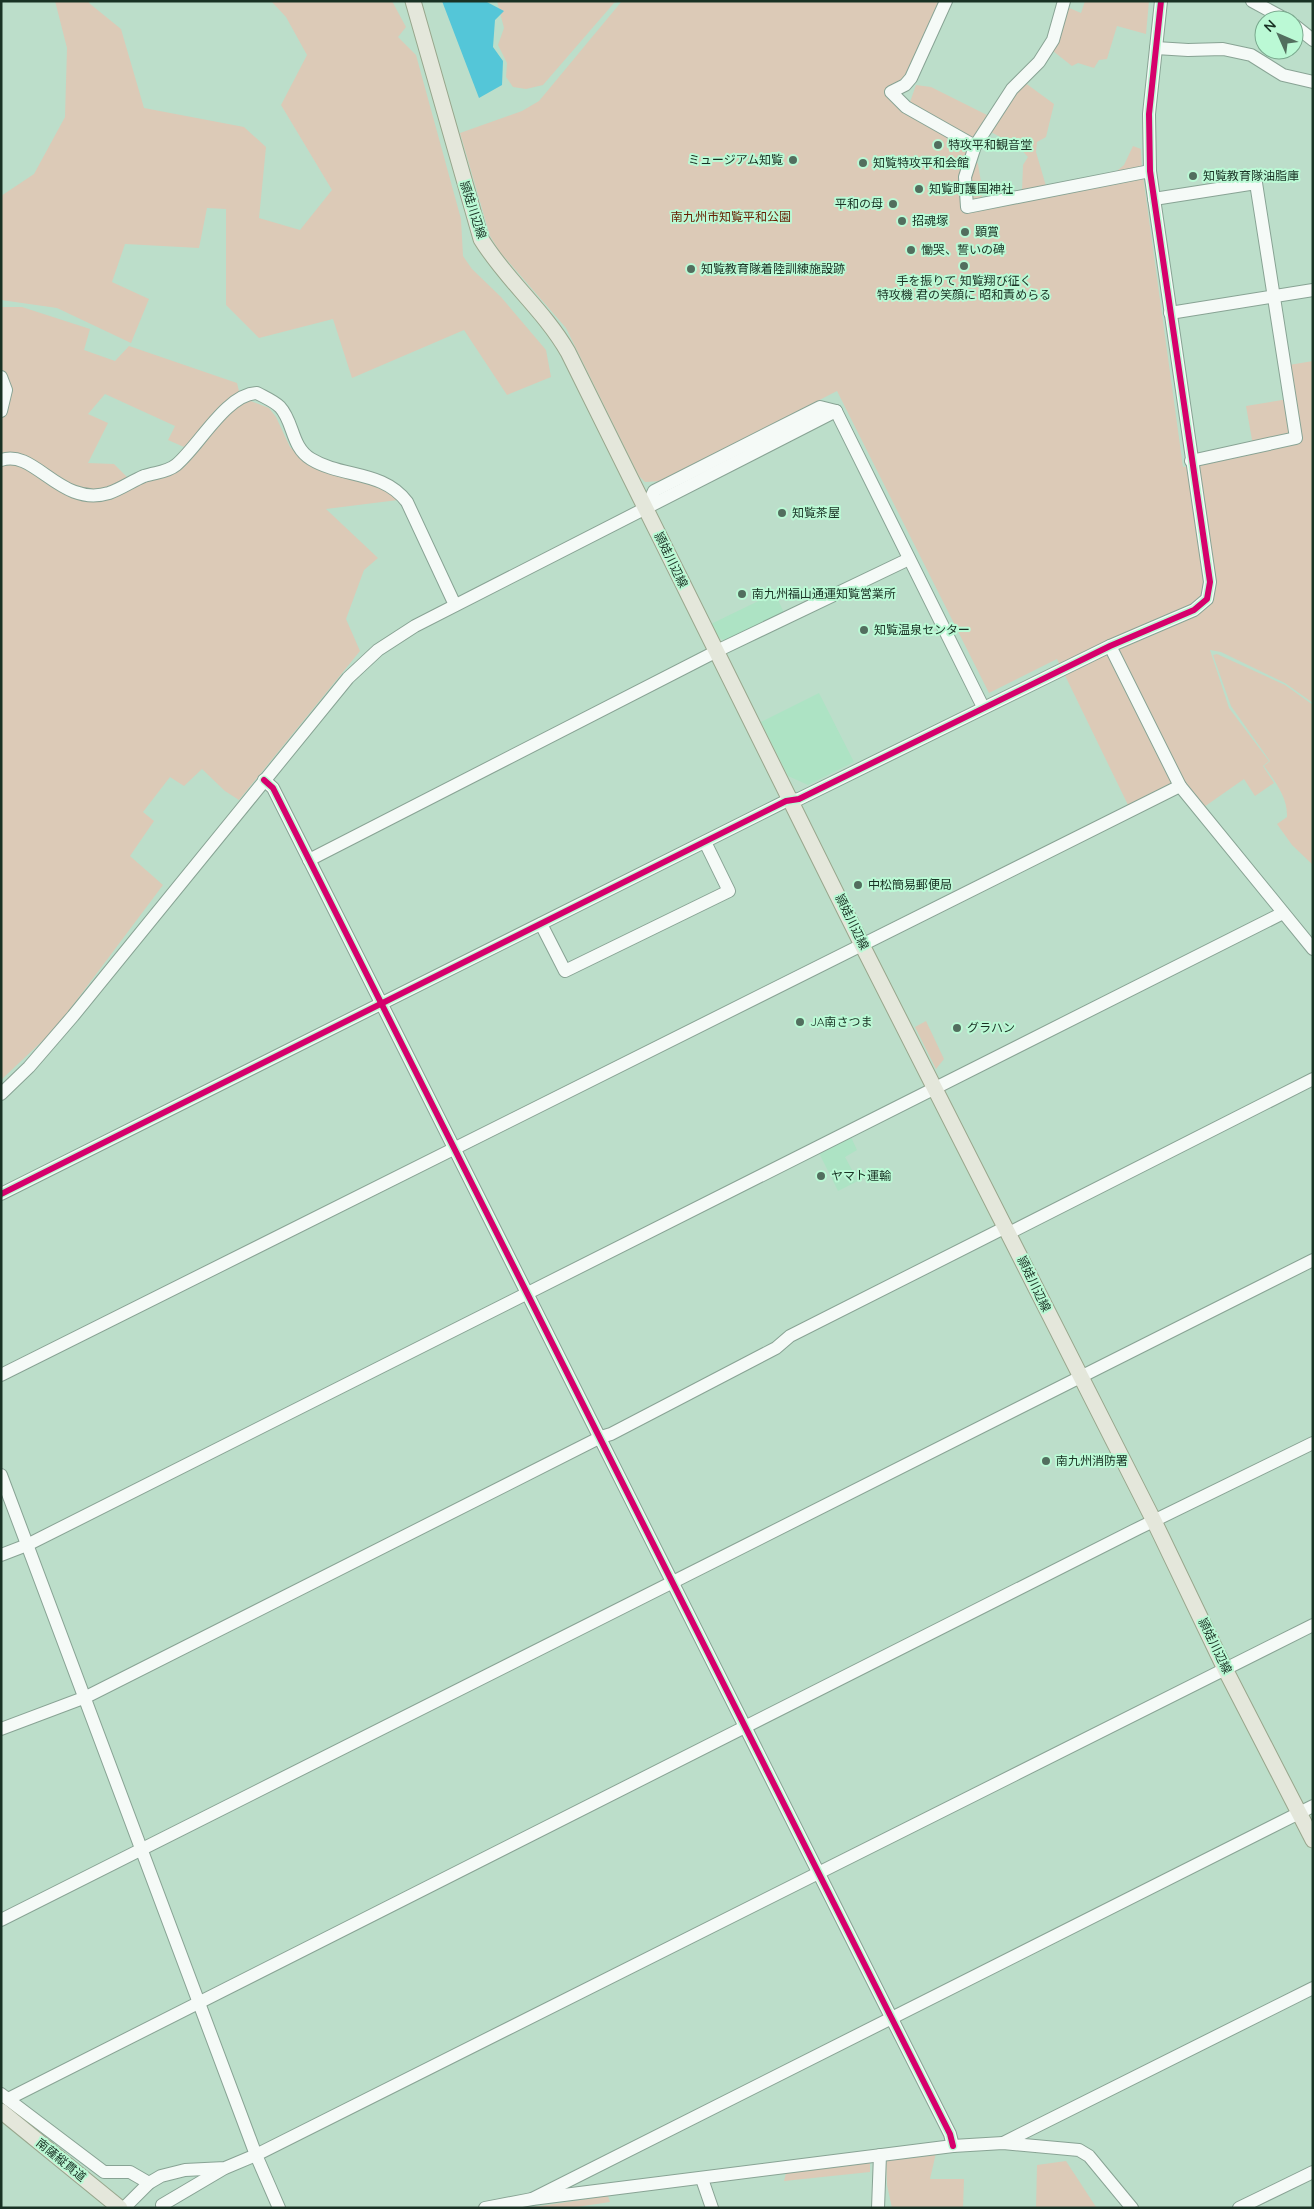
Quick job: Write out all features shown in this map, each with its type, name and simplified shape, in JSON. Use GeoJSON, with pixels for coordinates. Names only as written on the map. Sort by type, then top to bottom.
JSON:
{"type":"FeatureCollection","features":[{"type":"Feature","properties":{"kind":"main road","name":"頴娃川辺線"},"geometry":{"type":"LineString","coordinates":[[414,1],[481,239],[492,256],[558,335],[862,945],[1154,1521],[1225,1669],[1313,1840]]}},
{"type":"Feature","properties":{"kind":"main road","name":"南薩縦貫道"},"geometry":{"type":"LineString","coordinates":[[4,2101],[120,2208]]}},
{"type":"Feature","properties":{"kind":"street"},"geometry":{"type":"LineString","coordinates":[[946,1],[911,78],[905,85],[891,92],[906,107],[976,146]]}},
{"type":"Feature","properties":{"kind":"street"},"geometry":{"type":"LineString","coordinates":[[1064,1],[1053,40],[1039,62],[1012,89],[976,146],[965,177],[967,207],[1150,171]]}},
{"type":"Feature","properties":{"kind":"street"},"geometry":{"type":"LineString","coordinates":[[1,1194],[786,801],[799,799],[1110,646],[1194,610],[1207,599],[1210,582],[1150,171],[1149,114],[1161,1]]}},
{"type":"Feature","properties":{"kind":"street"},"geometry":{"type":"LineString","coordinates":[[1252,1],[1269,10]]}},
{"type":"Feature","properties":{"kind":"street"},"geometry":{"type":"LineString","coordinates":[[1156,48],[1232,51],[1251,55],[1283,75],[1313,82]]}},
{"type":"Feature","properties":{"kind":"street"},"geometry":{"type":"LineString","coordinates":[[1154,199],[1256,183],[1296,438],[1191,461]]}},
{"type":"Feature","properties":{"kind":"street"},"geometry":{"type":"LineString","coordinates":[[1170,313],[1313,290]]}},
{"type":"Feature","properties":{"kind":"street"},"geometry":{"type":"LineString","coordinates":[[1,377],[6,390],[5,402],[1,411]]}},
{"type":"Feature","properties":{"kind":"street"},"geometry":{"type":"LineString","coordinates":[[1,460],[20,459],[56,484],[76,494],[92,496],[110,493],[145,476],[165,472],[175,466],[206,431],[242,396],[257,393],[279,405],[286,415],[302,451],[310,459],[330,467],[379,480],[392,486],[401,494],[407,502],[455,605]]}},
{"type":"Feature","properties":{"kind":"street"},"geometry":{"type":"LineString","coordinates":[[1,1094],[29,1067],[73,1016],[264,780],[363,664],[399,635],[646,509],[654,491],[820,407],[836,411],[983,707]]}},
{"type":"Feature","properties":{"kind":"street"},"geometry":{"type":"LineString","coordinates":[[309,860],[716,652],[909,559]]}},
{"type":"Feature","properties":{"kind":"street"},"geometry":{"type":"LineString","coordinates":[[1110,646],[1180,786],[1313,949]]}},
{"type":"Feature","properties":{"kind":"street"},"geometry":{"type":"LineString","coordinates":[[264,780],[273,788],[456,1148],[892,2017],[950,2134],[953,2146]]}},
{"type":"Feature","properties":{"kind":"street"},"geometry":{"type":"LineString","coordinates":[[1,1376],[1180,786]]}},
{"type":"Feature","properties":{"kind":"street"},"geometry":{"type":"LineString","coordinates":[[542,924],[565,971],[729,891],[706,842]]}},
{"type":"Feature","properties":{"kind":"street"},"geometry":{"type":"LineString","coordinates":[[1,1555],[27,1545],[1283,913]]}},
{"type":"Feature","properties":{"kind":"street"},"geometry":{"type":"LineString","coordinates":[[1,1729],[86,1697],[601,1437],[611,1434],[776,1348],[790,1336],[1313,1079]]}},
{"type":"Feature","properties":{"kind":"street"},"geometry":{"type":"LineString","coordinates":[[1,1920],[1313,1260]]}},
{"type":"Feature","properties":{"kind":"street"},"geometry":{"type":"LineString","coordinates":[[149,2183],[130,2172],[104,2172],[4,2101],[747,1728],[1154,1521],[1313,1443]]}},
{"type":"Feature","properties":{"kind":"street"},"geometry":{"type":"LineString","coordinates":[[1,1475],[86,1697],[256,2155],[279,2208]]}},
{"type":"Feature","properties":{"kind":"street"},"geometry":{"type":"LineString","coordinates":[[162,2205],[225,2168],[256,2155],[1313,1625]]}},
{"type":"Feature","properties":{"kind":"street"},"geometry":{"type":"LineString","coordinates":[[532,2199],[1313,1806]]}},
{"type":"Feature","properties":{"kind":"street"},"geometry":{"type":"LineString","coordinates":[[1002,2142],[1313,1988]]}},
{"type":"Feature","properties":{"kind":"street"},"geometry":{"type":"LineString","coordinates":[[485,2208],[532,2199],[953,2146],[1002,2142],[1079,2150],[1089,2156],[1132,2208]]}},
{"type":"Feature","properties":{"kind":"street"},"geometry":{"type":"LineString","coordinates":[[878,2208],[880,2155]]}},
{"type":"Feature","properties":{"kind":"street"},"geometry":{"type":"LineString","coordinates":[[124,2208],[149,2183],[171,2172],[225,2168]]}},
{"type":"Feature","properties":{"kind":"street"},"geometry":{"type":"LineString","coordinates":[[1239,2208],[1313,2172]]}},
{"type":"Feature","properties":{"kind":"street"},"geometry":{"type":"LineString","coordinates":[[702,2179],[712,2208]]}},
{"type":"Feature","properties":{"kind":"shaded area"},"geometry":{"type":"Polygon","coordinates":[[[775,593],[784,613],[726,641],[717,637],[711,624],[775,593]]]}},
{"type":"Feature","properties":{"kind":"shaded area"},"geometry":{"type":"Polygon","coordinates":[[[819,693],[854,762],[808,785],[788,776],[761,722],[819,693]]]}},
{"type":"Feature","properties":{"kind":"shaded area"},"geometry":{"type":"Polygon","coordinates":[[[851,1137],[857,1150],[845,1157],[858,1181],[838,1191],[819,1153],[851,1137]]]}},
{"type":"Feature","properties":{"kind":"green space"},"geometry":{"type":"Polygon","coordinates":[[[55,1],[89,1],[89,3],[121,29],[144,108],[244,127],[266,147],[259,218],[300,230],[332,190],[281,105],[307,55],[286,17],[271,1],[392,1],[406,27],[398,37],[416,55],[461,219],[463,256],[472,269],[501,297],[546,350],[551,377],[507,395],[464,330],[352,378],[333,319],[259,338],[226,305],[226,209],[207,208],[199,248],[125,244],[112,282],[149,299],[131,343],[57,308],[1,300],[1,196],[34,174],[65,117],[67,48],[55,1]]]}},
{"type":"Feature","properties":{"kind":"green space"},"geometry":{"type":"Polygon","coordinates":[[[497,1],[621,1],[614,3],[543,85],[526,89],[513,87],[506,77],[507,63],[498,45],[504,28],[497,1]]]}},
{"type":"Feature","properties":{"kind":"green space","name":"南九州市知覧平和公園"},"geometry":{"type":"Polygon","coordinates":[[[622,1],[942,1],[909,75],[902,82],[884,90],[904,109],[967,145],[978,164],[983,194],[978,202],[1143,176],[1183,467],[1254,451],[1246,406],[1294,398],[1289,365],[1313,361],[1313,703],[1285,683],[1221,652],[1210,650],[1229,708],[1269,761],[1263,766],[1274,783],[1255,796],[1244,779],[1204,807],[1183,780],[1129,807],[1057,659],[989,693],[837,391],[662,481],[645,482],[639,476],[566,328],[500,252],[490,236],[460,133],[522,111],[539,101],[622,1]]]}},
{"type":"Feature","properties":{"kind":"green space"},"geometry":{"type":"Polygon","coordinates":[[[1085,1],[1149,1],[1146,34],[1117,26],[1107,59],[1099,60],[1094,68],[1078,63],[1072,66],[1053,51],[1067,7],[1081,13],[1085,1]]]}},
{"type":"Feature","properties":{"kind":"green space"},"geometry":{"type":"Polygon","coordinates":[[[1024,82],[1054,104],[1046,137],[1037,142],[1036,152],[1046,186],[1022,191],[1023,165],[1028,157],[1019,147],[989,131],[1024,82]]]}},
{"type":"Feature","properties":{"kind":"green space"},"geometry":{"type":"Polygon","coordinates":[[[916,85],[931,87],[989,116],[974,143],[909,105],[916,85]]]}},
{"type":"Feature","properties":{"kind":"green space"},"geometry":{"type":"Polygon","coordinates":[[[1133,146],[1141,149],[1142,170],[1112,175],[1124,165],[1133,146]]]}},
{"type":"Feature","properties":{"kind":"green space"},"geometry":{"type":"Polygon","coordinates":[[[1,307],[22,307],[90,329],[84,350],[115,361],[129,346],[237,383],[239,391],[184,447],[168,440],[175,426],[105,394],[88,414],[108,423],[88,463],[114,464],[136,486],[183,466],[235,407],[248,400],[269,408],[276,417],[290,447],[311,466],[384,488],[398,500],[326,509],[378,558],[364,570],[346,619],[360,651],[239,800],[225,791],[202,769],[184,786],[170,777],[143,812],[154,821],[130,856],[163,885],[55,1029],[1,1080],[1,307]]]}},
{"type":"Feature","properties":{"kind":"green space"},"geometry":{"type":"Polygon","coordinates":[[[1217,654],[1285,685],[1313,705],[1313,865],[1292,845],[1277,824],[1287,817],[1283,796],[1264,766],[1270,761],[1231,706],[1213,655],[1217,654]]]}},
{"type":"Feature","properties":{"kind":"green space"},"geometry":{"type":"Polygon","coordinates":[[[926,1021],[944,1059],[936,1069],[915,1027],[926,1021]]]}},
{"type":"Feature","properties":{"kind":"green space"},"geometry":{"type":"Polygon","coordinates":[[[936,2153],[930,2179],[964,2179],[963,2208],[892,2208],[887,2185],[886,2159],[936,2153]]]}},
{"type":"Feature","properties":{"kind":"green space"},"geometry":{"type":"Polygon","coordinates":[[[1066,2161],[1096,2207],[1036,2208],[1037,2165],[1066,2161]]]}},
{"type":"Feature","properties":{"kind":"green space"},"geometry":{"type":"Polygon","coordinates":[[[870,2162],[870,2172],[784,2181],[786,2173],[870,2162]]]}},
{"type":"Feature","properties":{"kind":"green space"},"geometry":{"type":"Polygon","coordinates":[[[608,2196],[610,2202],[570,2208],[526,2208],[608,2196]]]}},
{"type":"Feature","properties":{"kind":"water"},"geometry":{"type":"Polygon","coordinates":[[[442,1],[485,1],[504,11],[495,20],[493,47],[503,61],[502,85],[479,98],[442,1]]]}},
{"type":"Feature","properties":{"kind":"cycle path"},"geometry":{"type":"LineString","coordinates":[[1,1194],[786,801],[799,799],[1110,646],[1194,610],[1207,599],[1210,582],[1150,171],[1149,114],[1161,1]]}},
{"type":"Feature","properties":{"kind":"cycle path"},"geometry":{"type":"LineString","coordinates":[[264,780],[273,788],[950,2134],[953,2146]]}},
{"type":"Feature","properties":{"kind":"place","name":"特攻平和観音堂"},"geometry":{"type":"Point","coordinates":[938,145]}},
{"type":"Feature","properties":{"kind":"place","name":"ミュージアム知覧"},"geometry":{"type":"Point","coordinates":[793,160]}},
{"type":"Feature","properties":{"kind":"place","name":"知覧特攻平和会館"},"geometry":{"type":"Point","coordinates":[863,163]}},
{"type":"Feature","properties":{"kind":"place","name":"知覧教育隊油脂庫"},"geometry":{"type":"Point","coordinates":[1193,176]}},
{"type":"Feature","properties":{"kind":"place","name":"知覧町護国神社"},"geometry":{"type":"Point","coordinates":[919,189]}},
{"type":"Feature","properties":{"kind":"place","name":"平和の母"},"geometry":{"type":"Point","coordinates":[893,204]}},
{"type":"Feature","properties":{"kind":"place","name":"招魂塚"},"geometry":{"type":"Point","coordinates":[902,221]}},
{"type":"Feature","properties":{"kind":"place","name":"顕賞"},"geometry":{"type":"Point","coordinates":[965,232]}},
{"type":"Feature","properties":{"kind":"place","name":"慟哭、誓いの碑"},"geometry":{"type":"Point","coordinates":[911,250]}},
{"type":"Feature","properties":{"kind":"place","name":"手を振りて 知覧翔び征く 特攻機 君の笑顔に 昭和責めらる"},"geometry":{"type":"Point","coordinates":[964,266]}},
{"type":"Feature","properties":{"kind":"place","name":"知覧教育隊着陸訓練施設跡"},"geometry":{"type":"Point","coordinates":[691,269]}},
{"type":"Feature","properties":{"kind":"place","name":"知覧茶屋"},"geometry":{"type":"Point","coordinates":[782,513]}},
{"type":"Feature","properties":{"kind":"place","name":"南九州福山通運知覧営業所"},"geometry":{"type":"Point","coordinates":[742,594]}},
{"type":"Feature","properties":{"kind":"place","name":"知覧温泉センター"},"geometry":{"type":"Point","coordinates":[864,630]}},
{"type":"Feature","properties":{"kind":"place","name":"中松簡易郵便局"},"geometry":{"type":"Point","coordinates":[858,885]}},
{"type":"Feature","properties":{"kind":"place","name":"JA南さつま"},"geometry":{"type":"Point","coordinates":[800,1022]}},
{"type":"Feature","properties":{"kind":"place","name":"グラハン"},"geometry":{"type":"Point","coordinates":[957,1028]}},
{"type":"Feature","properties":{"kind":"place","name":"ヤマト運輸"},"geometry":{"type":"Point","coordinates":[821,1176]}},
{"type":"Feature","properties":{"kind":"place","name":"南九州消防署"},"geometry":{"type":"Point","coordinates":[1046,1461]}}]}
